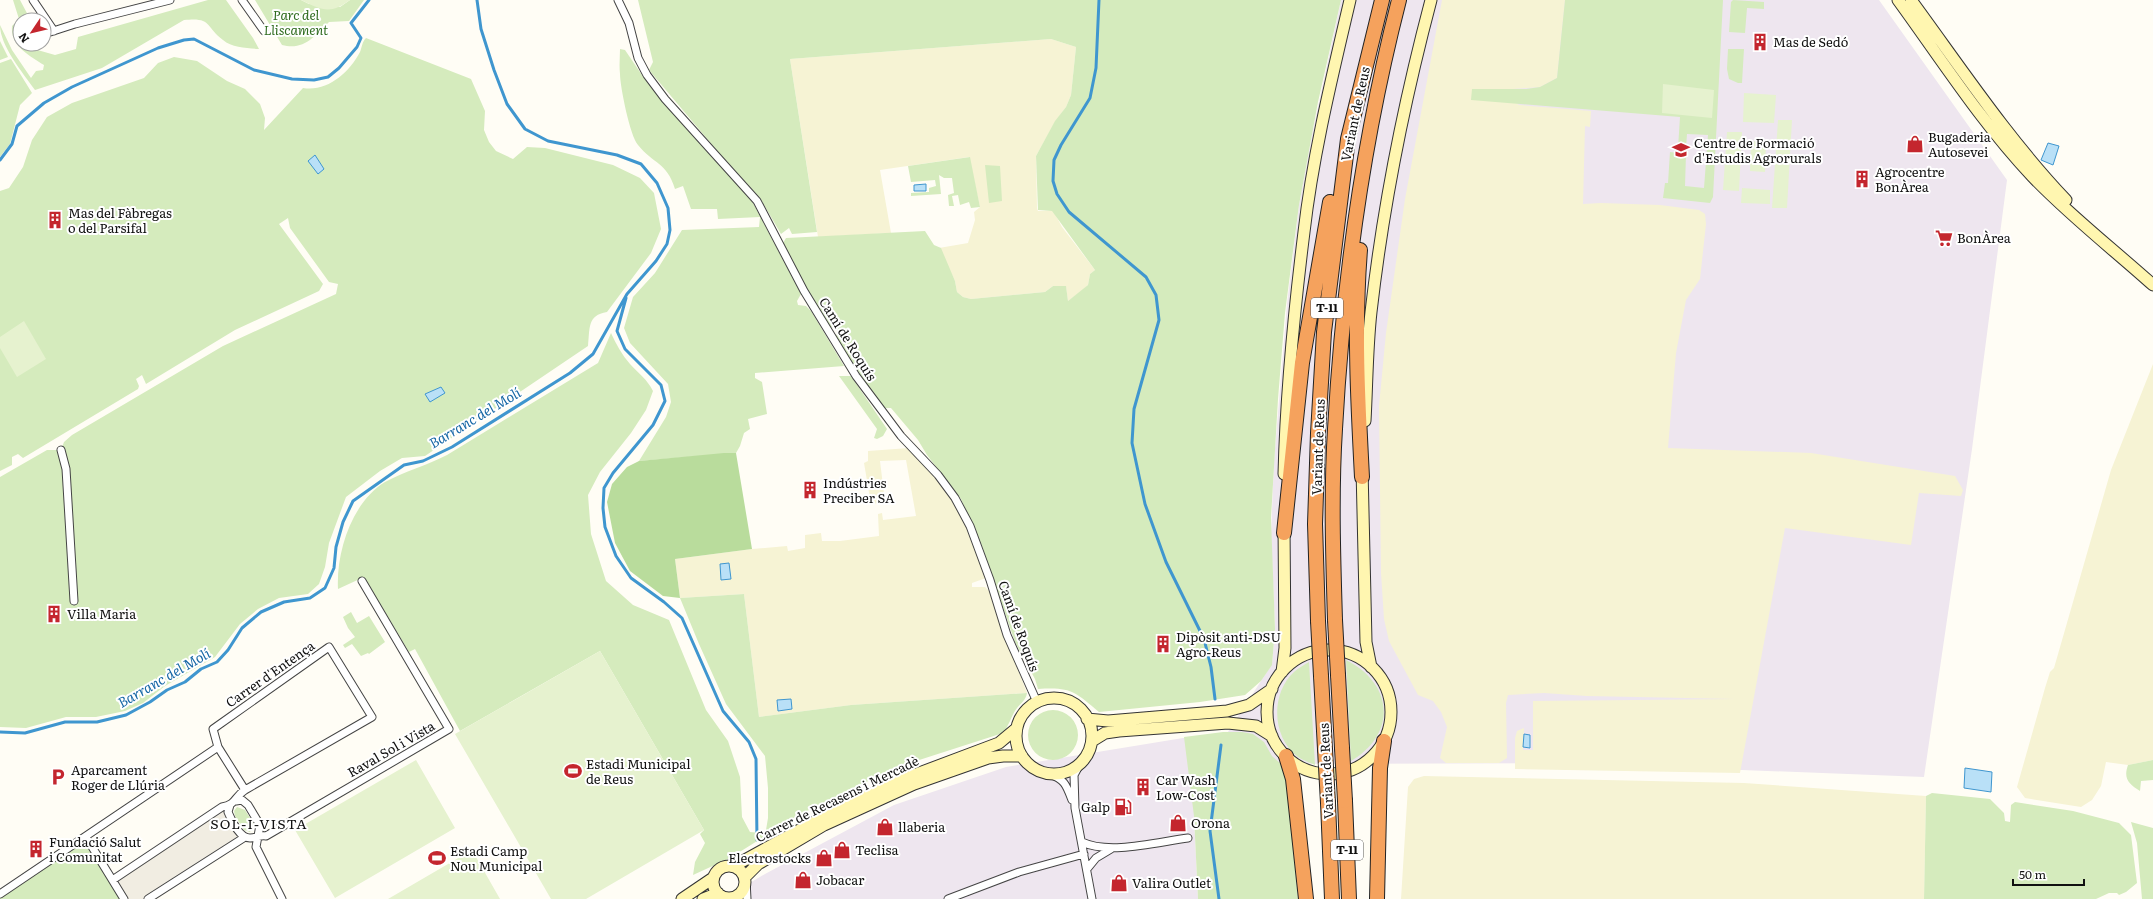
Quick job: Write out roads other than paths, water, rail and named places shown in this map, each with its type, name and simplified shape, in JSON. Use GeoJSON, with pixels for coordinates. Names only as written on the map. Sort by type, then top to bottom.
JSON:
{"type":"FeatureCollection","features":[{"type":"Feature","properties":{"kind":"highway","name":"Variant de Reus"},"geometry":{"type":"LineString","coordinates":[[1332,899],[1318,621],[1315,524],[1318,433],[1324,332],[1348,139],[1382,0]]}},
{"type":"Feature","properties":{"kind":"highway","name":"Variant de Reus"},"geometry":{"type":"LineString","coordinates":[[1350,899],[1335,620],[1332,522],[1334,430],[1341,335],[1352,235],[1385,54],[1398,0]]}},
{"type":"Feature","properties":{"kind":"highway"},"geometry":{"type":"LineString","coordinates":[[1362,477],[1358,410],[1357,289],[1363,204],[1373,122]]}},
{"type":"Feature","properties":{"kind":"highway"},"geometry":{"type":"LineString","coordinates":[[1284,533],[1302,363],[1335,169],[1348,139]]}},
{"type":"Feature","properties":{"kind":"highway"},"geometry":{"type":"LineString","coordinates":[[1376,899],[1380,768],[1384,741]]}},
{"type":"Feature","properties":{"kind":"highway"},"geometry":{"type":"LineString","coordinates":[[1286,756],[1293,779],[1306,899]]}},
{"type":"Feature","properties":{"kind":"street"},"geometry":{"type":"LineString","coordinates":[[33,0],[54,31],[170,0]]}},
{"type":"Feature","properties":{"kind":"street"},"geometry":{"type":"LineString","coordinates":[[242,0],[264,31]]}},
{"type":"Feature","properties":{"kind":"street","name":"Camí de Roquís"},"geometry":{"type":"LineString","coordinates":[[618,0],[629,23],[638,58],[647,75],[665,99],[757,200],[804,291],[856,376],[900,436],[938,475],[954,498],[970,526],[990,580],[1007,635],[1037,702]]}},
{"type":"Feature","properties":{"kind":"street"},"geometry":{"type":"LineString","coordinates":[[1282,672],[1285,648],[1285,438],[1304,231],[1325,114],[1350,0]]}},
{"type":"Feature","properties":{"kind":"street"},"geometry":{"type":"LineString","coordinates":[[1371,667],[1366,642],[1362,477],[1371,313],[1382,232],[1397,146],[1431,0]]}},
{"type":"Feature","properties":{"kind":"street"},"geometry":{"type":"LineString","coordinates":[[1898,0],[1997,135],[2031,176],[2067,210],[2153,285]]}},
{"type":"Feature","properties":{"kind":"street"},"geometry":{"type":"LineString","coordinates":[[1910,1],[1933,29],[2002,124],[2047,180],[2118,254]]}},
{"type":"Feature","properties":{"kind":"street"},"geometry":{"type":"LineString","coordinates":[[1933,29],[1945,56],[1995,123],[1997,135]]}},
{"type":"Feature","properties":{"kind":"street"},"geometry":{"type":"LineString","coordinates":[[61,450],[66,469],[74,601]]}},
{"type":"Feature","properties":{"kind":"street","name":"Raval Sol i Vista"},"geometry":{"type":"LineString","coordinates":[[258,835],[266,836],[449,729],[362,582]]}},
{"type":"Feature","properties":{"kind":"street","name":"Carrer d'Entença"},"geometry":{"type":"LineString","coordinates":[[218,747],[213,728],[330,647],[372,717],[245,790]]}},
{"type":"Feature","properties":{"kind":"street"},"geometry":{"type":"LineString","coordinates":[[1092,741],[1105,733],[1119,730],[1228,722],[1256,726],[1272,736],[1286,756],[1294,763],[1313,772],[1323,774],[1344,772],[1354,769],[1372,758],[1384,741],[1389,729],[1390,705],[1387,691],[1380,678],[1371,667],[1353,655],[1331,651],[1320,651],[1299,658],[1282,672],[1272,689],[1268,712],[1272,736]]}},
{"type":"Feature","properties":{"kind":"street"},"geometry":{"type":"LineString","coordinates":[[1087,719],[1108,721],[1227,711],[1249,705],[1272,689]]}},
{"type":"Feature","properties":{"kind":"street"},"geometry":{"type":"LineString","coordinates":[[1075,808],[1074,775],[1081,762],[1087,755],[1092,741],[1090,727],[1087,719],[1080,709],[1070,702],[1053,698],[1037,702],[1024,712],[1017,728],[1016,740],[1022,756],[1028,763],[1058,777],[1067,784],[1075,808],[1092,899]]}},
{"type":"Feature","properties":{"kind":"street","name":"Carrer de Recasens i Mercadè"},"geometry":{"type":"LineString","coordinates":[[734,866],[816,821],[898,781],[999,743],[1017,728]]}},
{"type":"Feature","properties":{"kind":"street"},"geometry":{"type":"LineString","coordinates":[[0,894],[218,747],[245,790],[239,794],[228,812],[239,832],[244,837],[251,838],[258,835]]}},
{"type":"Feature","properties":{"kind":"street","name":"Carrer de Recasens i Mercadè"},"geometry":{"type":"LineString","coordinates":[[745,879],[758,864],[824,825],[914,784],[988,758],[1022,756]]}},
{"type":"Feature","properties":{"kind":"street"},"geometry":{"type":"LineString","coordinates":[[1048,773],[1068,770],[1081,762]]}},
{"type":"Feature","properties":{"kind":"street"},"geometry":{"type":"LineString","coordinates":[[114,879],[222,807],[242,800],[248,805],[260,825],[256,847],[280,898]]}},
{"type":"Feature","properties":{"kind":"street"},"geometry":{"type":"LineString","coordinates":[[86,837],[114,879],[124,899]]}},
{"type":"Feature","properties":{"kind":"street"},"geometry":{"type":"LineString","coordinates":[[148,899],[244,837]]}},
{"type":"Feature","properties":{"kind":"street"},"geometry":{"type":"LineString","coordinates":[[1082,842],[1094,847],[1112,849],[1188,838]]}},
{"type":"Feature","properties":{"kind":"street"},"geometry":{"type":"LineString","coordinates":[[1087,868],[1096,858],[1112,849]]}},
{"type":"Feature","properties":{"kind":"street"},"geometry":{"type":"LineString","coordinates":[[948,899],[1019,872],[1084,854]]}},
{"type":"Feature","properties":{"kind":"street"},"geometry":{"type":"LineString","coordinates":[[745,879],[743,890],[736,898],[728,898],[718,893],[713,884],[716,873],[722,867],[734,866],[740,870],[745,879],[747,899]]}},
{"type":"Feature","properties":{"kind":"street"},"geometry":{"type":"LineString","coordinates":[[682,899],[714,878]]}},
{"type":"Feature","properties":{"kind":"street"},"geometry":{"type":"LineString","coordinates":[[703,899],[718,893]]}},
{"type":"Feature","properties":{"kind":"water"},"geometry":{"type":"Polygon","coordinates":[[[2048,143],[2059,146],[2053,165],[2041,160],[2048,143]]]}},
{"type":"Feature","properties":{"kind":"water"},"geometry":{"type":"Polygon","coordinates":[[[315,155],[324,169],[318,174],[308,161],[315,155]]]}},
{"type":"Feature","properties":{"kind":"water"},"geometry":{"type":"Polygon","coordinates":[[[926,184],[926,191],[914,191],[914,185],[926,184]]]}},
{"type":"Feature","properties":{"kind":"water"},"geometry":{"type":"Polygon","coordinates":[[[441,387],[445,393],[430,402],[425,394],[441,387]]]}},
{"type":"Feature","properties":{"kind":"water"},"geometry":{"type":"Polygon","coordinates":[[[729,563],[731,579],[721,580],[720,564],[729,563]]]}},
{"type":"Feature","properties":{"kind":"water"},"geometry":{"type":"Polygon","coordinates":[[[791,699],[792,709],[778,711],[777,700],[791,699]]]}},
{"type":"Feature","properties":{"kind":"water"},"geometry":{"type":"Polygon","coordinates":[[[1524,734],[1530,735],[1530,748],[1523,747],[1524,734]]]}},
{"type":"Feature","properties":{"kind":"water"},"geometry":{"type":"Polygon","coordinates":[[[1965,768],[1992,772],[1991,792],[1964,788],[1965,768]]]}},
{"type":"Feature","properties":{"kind":"waterway"},"geometry":{"type":"LineString","coordinates":[[0,160],[12,144],[17,126],[44,103],[72,87],[158,48],[184,40],[194,39],[254,70],[292,79],[314,80],[328,77],[339,68],[357,47],[361,38],[351,23],[369,0]]}},
{"type":"Feature","properties":{"kind":"waterway","name":"Barranc del Molí"},"geometry":{"type":"LineString","coordinates":[[0,732],[25,733],[65,722],[97,722],[126,715],[150,702],[167,690],[185,682],[201,669],[217,662],[228,650],[242,628],[261,612],[284,602],[310,598],[325,588],[334,568],[336,547],[343,522],[353,501],[404,465],[423,461],[452,447],[570,373],[593,354],[627,294],[656,261],[667,244],[670,230],[668,208],[657,183],[641,164],[617,155],[548,141],[525,129],[507,104],[494,70],[481,29],[477,0]]}},
{"type":"Feature","properties":{"kind":"waterway"},"geometry":{"type":"LineString","coordinates":[[1099,0],[1096,68],[1090,98],[1061,145],[1054,160],[1053,181],[1057,194],[1069,212],[1146,277],[1156,295],[1159,320],[1134,409],[1132,443],[1145,504],[1166,562],[1204,639],[1211,667],[1215,699]]}},
{"type":"Feature","properties":{"kind":"waterway"},"geometry":{"type":"LineString","coordinates":[[626,298],[617,331],[625,349],[661,385],[665,401],[653,425],[613,473],[604,488],[603,508],[605,527],[616,556],[631,578],[664,602],[682,618],[723,711],[749,742],[756,759],[757,840]]}},
{"type":"Feature","properties":{"kind":"waterway"},"geometry":{"type":"LineString","coordinates":[[1219,899],[1210,831],[1221,745]]}},
{"type":"Feature","properties":{"kind":"place","name":"Mas de Sedó"},"geometry":{"type":"Point","coordinates":[1760,42]}},
{"type":"Feature","properties":{"kind":"place","name":"Bugaderia Autosevei"},"geometry":{"type":"Point","coordinates":[1915,144]}},
{"type":"Feature","properties":{"kind":"place","name":"Centre de Formació d'Estudis Agrorurals"},"geometry":{"type":"Point","coordinates":[1681,150]}},
{"type":"Feature","properties":{"kind":"place","name":"Agrocentre BonÀrea"},"geometry":{"type":"Point","coordinates":[1862,179]}},
{"type":"Feature","properties":{"kind":"place","name":"Mas del Fàbregas o del Parsifal"},"geometry":{"type":"Point","coordinates":[55,220]}},
{"type":"Feature","properties":{"kind":"place","name":"BonÀrea"},"geometry":{"type":"Point","coordinates":[1944,238]}},
{"type":"Feature","properties":{"kind":"place","name":"Indústries Preciber SA"},"geometry":{"type":"Point","coordinates":[810,490]}},
{"type":"Feature","properties":{"kind":"place","name":"Villa Maria"},"geometry":{"type":"Point","coordinates":[54,614]}},
{"type":"Feature","properties":{"kind":"place","name":"Dipòsit anti-DSU Agro-Reus"},"geometry":{"type":"Point","coordinates":[1163,644]}},
{"type":"Feature","properties":{"kind":"place","name":"Estadi Municipal de Reus"},"geometry":{"type":"Point","coordinates":[573,771]}},
{"type":"Feature","properties":{"kind":"place","name":"Aparcament Roger de Llúria"},"geometry":{"type":"Point","coordinates":[58,777]}},
{"type":"Feature","properties":{"kind":"place","name":"Car Wash Low-Cost"},"geometry":{"type":"Point","coordinates":[1143,787]}},
{"type":"Feature","properties":{"kind":"place","name":"Galp"},"geometry":{"type":"Point","coordinates":[1123,807]}},
{"type":"Feature","properties":{"kind":"place","name":"Orona"},"geometry":{"type":"Point","coordinates":[1178,823]}},
{"type":"Feature","properties":{"kind":"place","name":"llaberia"},"geometry":{"type":"Point","coordinates":[885,827]}},
{"type":"Feature","properties":{"kind":"place","name":"Fundació Salut i Comunitat"},"geometry":{"type":"Point","coordinates":[36,849]}},
{"type":"Feature","properties":{"kind":"place","name":"Teclisa"},"geometry":{"type":"Point","coordinates":[842,850]}},
{"type":"Feature","properties":{"kind":"place","name":"Estadi Camp Nou Municipal"},"geometry":{"type":"Point","coordinates":[437,858]}},
{"type":"Feature","properties":{"kind":"place","name":"Electrostocks"},"geometry":{"type":"Point","coordinates":[824,858]}},
{"type":"Feature","properties":{"kind":"place","name":"Jobacar"},"geometry":{"type":"Point","coordinates":[803,880]}},
{"type":"Feature","properties":{"kind":"place","name":"Valira Outlet"},"geometry":{"type":"Point","coordinates":[1119,883]}},
{"type":"Feature","properties":{"kind":"district","name":"SOL-I-VISTA"},"geometry":{"type":"Point","coordinates":[259,824]}},
{"type":"Feature","properties":{"kind":"park label","name":"Parc del Lliscament"},"geometry":{"type":"Point","coordinates":[296,22]}}]}
